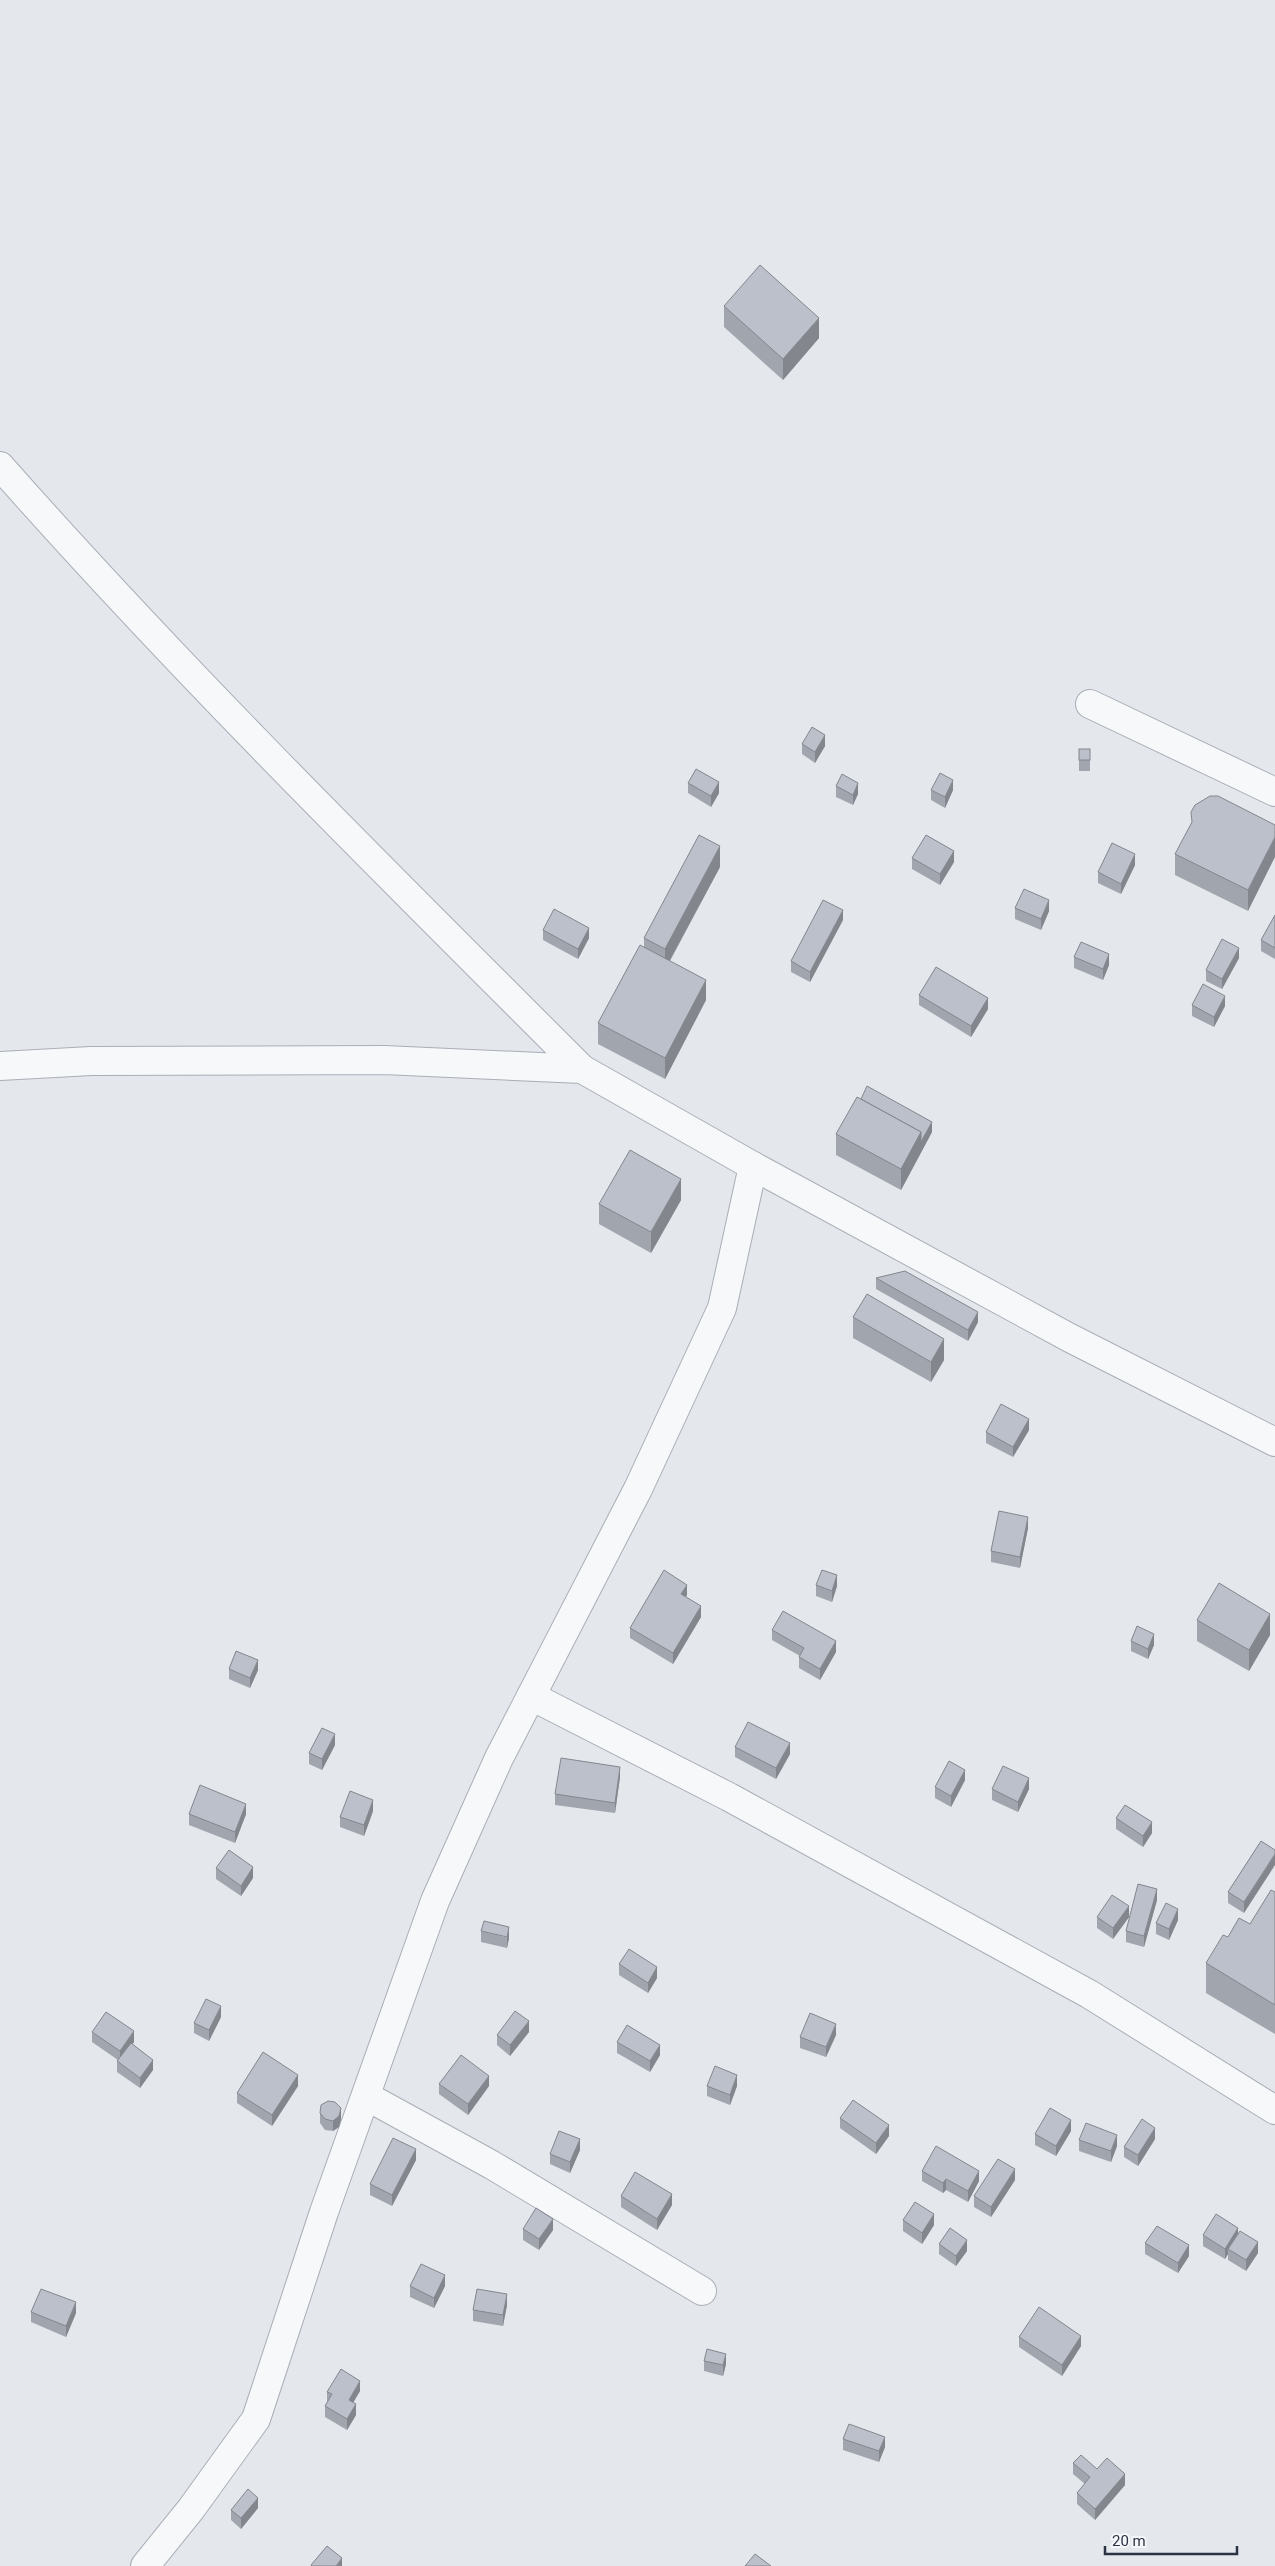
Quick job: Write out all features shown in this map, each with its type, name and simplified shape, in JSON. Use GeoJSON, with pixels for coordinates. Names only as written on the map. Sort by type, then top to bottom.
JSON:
{"type":"FeatureCollection","features":[{"type":"Feature","properties":{"kind":"street"},"geometry":{"type":"LineString","coordinates":[[0,466],[70,546],[318,806],[582,1069],[753,1166],[1070,1338],[1275,1442]]}},
{"type":"Feature","properties":{"kind":"street"},"geometry":{"type":"LineString","coordinates":[[1090,704],[1275,792]]}},
{"type":"Feature","properties":{"kind":"street"},"geometry":{"type":"LineString","coordinates":[[0,1066],[91,1061],[384,1060],[582,1069]]}},
{"type":"Feature","properties":{"kind":"street"},"geometry":{"type":"LineString","coordinates":[[145,2566],[191,2509],[256,2419],[366,2096],[435,1901],[499,1758],[638,1490],[722,1308],[753,1166]]}},
{"type":"Feature","properties":{"kind":"street"},"geometry":{"type":"LineString","coordinates":[[531,1696],[728,1797],[1089,1994],[1275,2110]]}},
{"type":"Feature","properties":{"kind":"street"},"geometry":{"type":"LineString","coordinates":[[366,2096],[492,2165],[702,2291]]}},
{"type":"Feature","properties":{"kind":"building"},"geometry":{"type":"Polygon","coordinates":[[[760,265],[819,318],[783,359],[724,306],[760,265]]]}},
{"type":"Feature","properties":{"kind":"building"},"geometry":{"type":"Polygon","coordinates":[[[812,727],[825,735],[815,752],[802,744],[812,727]]]}},
{"type":"Feature","properties":{"kind":"building"},"geometry":{"type":"Polygon","coordinates":[[[1079,749],[1090,749],[1090,760],[1079,760],[1079,749]]]}},
{"type":"Feature","properties":{"kind":"building"},"geometry":{"type":"Polygon","coordinates":[[[696,769],[719,782],[711,796],[688,783],[696,769]]]}},
{"type":"Feature","properties":{"kind":"building"},"geometry":{"type":"Polygon","coordinates":[[[940,773],[953,780],[945,797],[931,790],[940,773]]]}},
{"type":"Feature","properties":{"kind":"building"},"geometry":{"type":"Polygon","coordinates":[[[842,774],[858,783],[853,795],[836,786],[842,774]]]}},
{"type":"Feature","properties":{"kind":"building"},"geometry":{"type":"Polygon","coordinates":[[[1210,796],[1218,796],[1275,825],[1275,837],[1248,890],[1175,854],[1192,822],[1191,812],[1195,805],[1210,796]]]}},
{"type":"Feature","properties":{"kind":"building"},"geometry":{"type":"Polygon","coordinates":[[[699,835],[720,846],[665,949],[644,938],[699,835]]]}},
{"type":"Feature","properties":{"kind":"building"},"geometry":{"type":"Polygon","coordinates":[[[926,835],[954,851],[940,874],[912,858],[926,835]]]}},
{"type":"Feature","properties":{"kind":"building"},"geometry":{"type":"Polygon","coordinates":[[[1112,843],[1135,854],[1121,884],[1098,872],[1112,843]]]}},
{"type":"Feature","properties":{"kind":"building"},"geometry":{"type":"Polygon","coordinates":[[[1024,889],[1049,900],[1041,919],[1015,908],[1024,889]]]}},
{"type":"Feature","properties":{"kind":"building"},"geometry":{"type":"Polygon","coordinates":[[[823,900],[843,910],[810,972],[791,961],[823,900]]]}},
{"type":"Feature","properties":{"kind":"building"},"geometry":{"type":"Polygon","coordinates":[[[554,909],[589,928],[578,949],[543,930],[554,909]]]}},
{"type":"Feature","properties":{"kind":"building"},"geometry":{"type":"Polygon","coordinates":[[[1275,915],[1275,948],[1261,940],[1275,915]]]}},
{"type":"Feature","properties":{"kind":"building"},"geometry":{"type":"Polygon","coordinates":[[[1222,939],[1239,948],[1222,979],[1206,970],[1222,939]]]}},
{"type":"Feature","properties":{"kind":"building"},"geometry":{"type":"Polygon","coordinates":[[[1081,942],[1109,954],[1103,969],[1074,957],[1081,942]]]}},
{"type":"Feature","properties":{"kind":"building"},"geometry":{"type":"Polygon","coordinates":[[[640,945],[706,980],[665,1058],[598,1023],[640,945]]]}},
{"type":"Feature","properties":{"kind":"building"},"geometry":{"type":"Polygon","coordinates":[[[936,967],[988,998],[971,1026],[919,995],[936,967]]]}},
{"type":"Feature","properties":{"kind":"building"},"geometry":{"type":"Polygon","coordinates":[[[1203,984],[1225,996],[1214,1017],[1192,1005],[1203,984]]]}},
{"type":"Feature","properties":{"kind":"building"},"geometry":{"type":"Polygon","coordinates":[[[867,1086],[932,1122],[921,1142],[921,1132],[861,1099],[867,1086]]]}},
{"type":"Feature","properties":{"kind":"building"},"geometry":{"type":"Polygon","coordinates":[[[857,1097],[921,1132],[901,1169],[836,1134],[857,1097]]]}},
{"type":"Feature","properties":{"kind":"building"},"geometry":{"type":"Polygon","coordinates":[[[630,1150],[681,1179],[651,1232],[599,1204],[630,1150]]]}},
{"type":"Feature","properties":{"kind":"building"},"geometry":{"type":"Polygon","coordinates":[[[905,1271],[978,1312],[968,1330],[876,1278],[905,1271]]]}},
{"type":"Feature","properties":{"kind":"building"},"geometry":{"type":"Polygon","coordinates":[[[867,1294],[944,1339],[931,1362],[853,1317],[867,1294]]]}},
{"type":"Feature","properties":{"kind":"building"},"geometry":{"type":"Polygon","coordinates":[[[1001,1404],[1029,1419],[1013,1447],[986,1432],[1001,1404]]]}},
{"type":"Feature","properties":{"kind":"building"},"geometry":{"type":"Polygon","coordinates":[[[999,1511],[1028,1517],[1020,1557],[991,1551],[999,1511]]]}},
{"type":"Feature","properties":{"kind":"building"},"geometry":{"type":"Polygon","coordinates":[[[664,1570],[687,1585],[681,1594],[701,1606],[673,1653],[630,1628],[664,1570]]]}},
{"type":"Feature","properties":{"kind":"building"},"geometry":{"type":"Polygon","coordinates":[[[822,1570],[837,1575],[832,1591],[816,1585],[822,1570]]]}},
{"type":"Feature","properties":{"kind":"building"},"geometry":{"type":"Polygon","coordinates":[[[1219,1583],[1270,1614],[1249,1650],[1197,1620],[1219,1583]]]}},
{"type":"Feature","properties":{"kind":"building"},"geometry":{"type":"Polygon","coordinates":[[[783,1611],[836,1641],[820,1669],[799,1657],[804,1648],[772,1630],[783,1611]]]}},
{"type":"Feature","properties":{"kind":"building"},"geometry":{"type":"Polygon","coordinates":[[[1137,1626],[1154,1634],[1148,1649],[1131,1641],[1137,1626]]]}},
{"type":"Feature","properties":{"kind":"building"},"geometry":{"type":"Polygon","coordinates":[[[236,1651],[258,1660],[250,1678],[229,1669],[236,1651]]]}},
{"type":"Feature","properties":{"kind":"building"},"geometry":{"type":"Polygon","coordinates":[[[748,1722],[790,1743],[776,1768],[735,1747],[748,1722]]]}},
{"type":"Feature","properties":{"kind":"building"},"geometry":{"type":"Polygon","coordinates":[[[322,1728],[335,1734],[322,1759],[309,1753],[322,1728]]]}},
{"type":"Feature","properties":{"kind":"building"},"geometry":{"type":"Polygon","coordinates":[[[561,1758],[620,1767],[615,1803],[555,1794],[561,1758]]]}},
{"type":"Feature","properties":{"kind":"building"},"geometry":{"type":"Polygon","coordinates":[[[949,1761],[965,1770],[951,1796],[935,1787],[949,1761]]]}},
{"type":"Feature","properties":{"kind":"building"},"geometry":{"type":"Polygon","coordinates":[[[1003,1766],[1029,1778],[1018,1802],[992,1789],[1003,1766]]]}},
{"type":"Feature","properties":{"kind":"building"},"geometry":{"type":"Polygon","coordinates":[[[200,1785],[246,1804],[235,1832],[189,1814],[200,1785]]]}},
{"type":"Feature","properties":{"kind":"building"},"geometry":{"type":"Polygon","coordinates":[[[350,1791],[373,1800],[364,1825],[340,1817],[350,1791]]]}},
{"type":"Feature","properties":{"kind":"building"},"geometry":{"type":"Polygon","coordinates":[[[1125,1805],[1152,1822],[1143,1836],[1116,1818],[1125,1805]]]}},
{"type":"Feature","properties":{"kind":"building"},"geometry":{"type":"Polygon","coordinates":[[[1261,1841],[1275,1850],[1275,1854],[1244,1902],[1228,1892],[1261,1841]]]}},
{"type":"Feature","properties":{"kind":"building"},"geometry":{"type":"Polygon","coordinates":[[[229,1850],[253,1867],[241,1886],[216,1868],[229,1850]]]}},
{"type":"Feature","properties":{"kind":"building"},"geometry":{"type":"Polygon","coordinates":[[[1138,1884],[1157,1889],[1144,1936],[1126,1931],[1138,1884]]]}},
{"type":"Feature","properties":{"kind":"building"},"geometry":{"type":"Polygon","coordinates":[[[1271,1890],[1275,1892],[1275,2005],[1206,1963],[1223,1935],[1228,1937],[1239,1918],[1250,1924],[1271,1890]]]}},
{"type":"Feature","properties":{"kind":"building"},"geometry":{"type":"Polygon","coordinates":[[[1112,1895],[1129,1906],[1113,1928],[1097,1917],[1112,1895]]]}},
{"type":"Feature","properties":{"kind":"building"},"geometry":{"type":"Polygon","coordinates":[[[1166,1903],[1178,1909],[1169,1929],[1156,1923],[1166,1903]]]}},
{"type":"Feature","properties":{"kind":"building"},"geometry":{"type":"Polygon","coordinates":[[[484,1921],[509,1927],[507,1937],[481,1931],[484,1921]]]}},
{"type":"Feature","properties":{"kind":"building"},"geometry":{"type":"Polygon","coordinates":[[[629,1949],[657,1967],[648,1983],[619,1964],[629,1949]]]}},
{"type":"Feature","properties":{"kind":"building"},"geometry":{"type":"Polygon","coordinates":[[[206,1999],[221,2006],[209,2030],[194,2023],[206,1999]]]}},
{"type":"Feature","properties":{"kind":"building"},"geometry":{"type":"Polygon","coordinates":[[[515,2011],[529,2021],[510,2045],[497,2035],[515,2011]]]}},
{"type":"Feature","properties":{"kind":"building"},"geometry":{"type":"Polygon","coordinates":[[[106,2012],[134,2031],[120,2051],[92,2032],[106,2012]]]}},
{"type":"Feature","properties":{"kind":"building"},"geometry":{"type":"Polygon","coordinates":[[[810,2013],[836,2024],[826,2047],[800,2037],[810,2013]]]}},
{"type":"Feature","properties":{"kind":"building"},"geometry":{"type":"Polygon","coordinates":[[[627,2025],[660,2045],[650,2061],[617,2042],[627,2025]]]}},
{"type":"Feature","properties":{"kind":"building"},"geometry":{"type":"Polygon","coordinates":[[[131,2043],[153,2060],[140,2078],[117,2061],[131,2043]]]}},
{"type":"Feature","properties":{"kind":"building"},"geometry":{"type":"Polygon","coordinates":[[[263,2052],[298,2075],[272,2115],[237,2093],[263,2052]]]}},
{"type":"Feature","properties":{"kind":"building"},"geometry":{"type":"Polygon","coordinates":[[[461,2055],[489,2076],[468,2104],[439,2084],[461,2055]]]}},
{"type":"Feature","properties":{"kind":"building"},"geometry":{"type":"Polygon","coordinates":[[[715,2066],[737,2075],[730,2095],[707,2086],[715,2066]]]}},
{"type":"Feature","properties":{"kind":"building"},"geometry":{"type":"Polygon","coordinates":[[[853,2100],[889,2125],[876,2143],[840,2118],[853,2100]]]}},
{"type":"Feature","properties":{"kind":"building"},"geometry":{"type":"Polygon","coordinates":[[[328,2101],[335,2102],[341,2108],[339,2116],[333,2121],[325,2119],[320,2113],[321,2105],[328,2101]]]}},
{"type":"Feature","properties":{"kind":"building"},"geometry":{"type":"Polygon","coordinates":[[[1050,2108],[1071,2120],[1056,2146],[1035,2134],[1050,2108]]]}},
{"type":"Feature","properties":{"kind":"building"},"geometry":{"type":"Polygon","coordinates":[[[1142,2119],[1155,2128],[1138,2155],[1124,2147],[1142,2119]]]}},
{"type":"Feature","properties":{"kind":"building"},"geometry":{"type":"Polygon","coordinates":[[[1086,2123],[1117,2135],[1111,2151],[1079,2140],[1086,2123]]]}},
{"type":"Feature","properties":{"kind":"building"},"geometry":{"type":"Polygon","coordinates":[[[559,2131],[580,2139],[570,2162],[550,2154],[559,2131]]]}},
{"type":"Feature","properties":{"kind":"building"},"geometry":{"type":"Polygon","coordinates":[[[393,2138],[416,2149],[392,2195],[370,2184],[393,2138]]]}},
{"type":"Feature","properties":{"kind":"building"},"geometry":{"type":"Polygon","coordinates":[[[936,2146],[979,2171],[968,2191],[946,2179],[943,2183],[922,2171],[936,2146]]]}},
{"type":"Feature","properties":{"kind":"building"},"geometry":{"type":"Polygon","coordinates":[[[998,2159],[1015,2169],[991,2207],[974,2196],[998,2159]]]}},
{"type":"Feature","properties":{"kind":"building"},"geometry":{"type":"Polygon","coordinates":[[[635,2172],[672,2194],[657,2219],[621,2196],[635,2172]]]}},
{"type":"Feature","properties":{"kind":"building"},"geometry":{"type":"Polygon","coordinates":[[[915,2202],[934,2214],[922,2233],[903,2220],[915,2202]]]}},
{"type":"Feature","properties":{"kind":"building"},"geometry":{"type":"Polygon","coordinates":[[[536,2208],[553,2219],[539,2239],[523,2229],[536,2208]]]}},
{"type":"Feature","properties":{"kind":"building"},"geometry":{"type":"Polygon","coordinates":[[[1216,2214],[1238,2228],[1225,2249],[1203,2235],[1216,2214]]]}},
{"type":"Feature","properties":{"kind":"building"},"geometry":{"type":"Polygon","coordinates":[[[1157,2226],[1189,2245],[1178,2263],[1145,2243],[1157,2226]]]}},
{"type":"Feature","properties":{"kind":"building"},"geometry":{"type":"Polygon","coordinates":[[[950,2228],[967,2240],[956,2256],[939,2244],[950,2228]]]}},
{"type":"Feature","properties":{"kind":"building"},"geometry":{"type":"Polygon","coordinates":[[[1240,2231],[1258,2242],[1246,2260],[1228,2249],[1240,2231]]]}},
{"type":"Feature","properties":{"kind":"building"},"geometry":{"type":"Polygon","coordinates":[[[421,2264],[445,2275],[434,2298],[410,2286],[421,2264]]]}},
{"type":"Feature","properties":{"kind":"building"},"geometry":{"type":"Polygon","coordinates":[[[41,2289],[76,2302],[66,2326],[31,2312],[41,2289]]]}},
{"type":"Feature","properties":{"kind":"building"},"geometry":{"type":"Polygon","coordinates":[[[477,2289],[507,2294],[503,2315],[473,2310],[477,2289]]]}},
{"type":"Feature","properties":{"kind":"building"},"geometry":{"type":"Polygon","coordinates":[[[1039,2307],[1081,2336],[1062,2365],[1019,2337],[1039,2307]]]}},
{"type":"Feature","properties":{"kind":"building"},"geometry":{"type":"Polygon","coordinates":[[[707,2349],[726,2354],[723,2365],[704,2361],[707,2349]]]}},
{"type":"Feature","properties":{"kind":"building"},"geometry":{"type":"Polygon","coordinates":[[[341,2369],[360,2381],[349,2400],[356,2404],[347,2419],[325,2406],[332,2394],[327,2392],[341,2369]]]}},
{"type":"Feature","properties":{"kind":"building"},"geometry":{"type":"Polygon","coordinates":[[[849,2424],[885,2437],[879,2451],[843,2439],[849,2424]]]}},
{"type":"Feature","properties":{"kind":"building"},"geometry":{"type":"Polygon","coordinates":[[[1081,2455],[1097,2469],[1107,2458],[1125,2474],[1095,2509],[1077,2493],[1090,2477],[1073,2463],[1081,2455]]]}},
{"type":"Feature","properties":{"kind":"building"},"geometry":{"type":"Polygon","coordinates":[[[248,2489],[258,2498],[241,2518],[231,2510],[248,2489]]]}},
{"type":"Feature","properties":{"kind":"building"},"geometry":{"type":"Polygon","coordinates":[[[327,2546],[342,2558],[336,2566],[312,2566],[311,2565],[327,2546]]]}},
{"type":"Feature","properties":{"kind":"building"},"geometry":{"type":"Polygon","coordinates":[[[755,2554],[771,2566],[745,2566],[755,2554]]]}}]}
